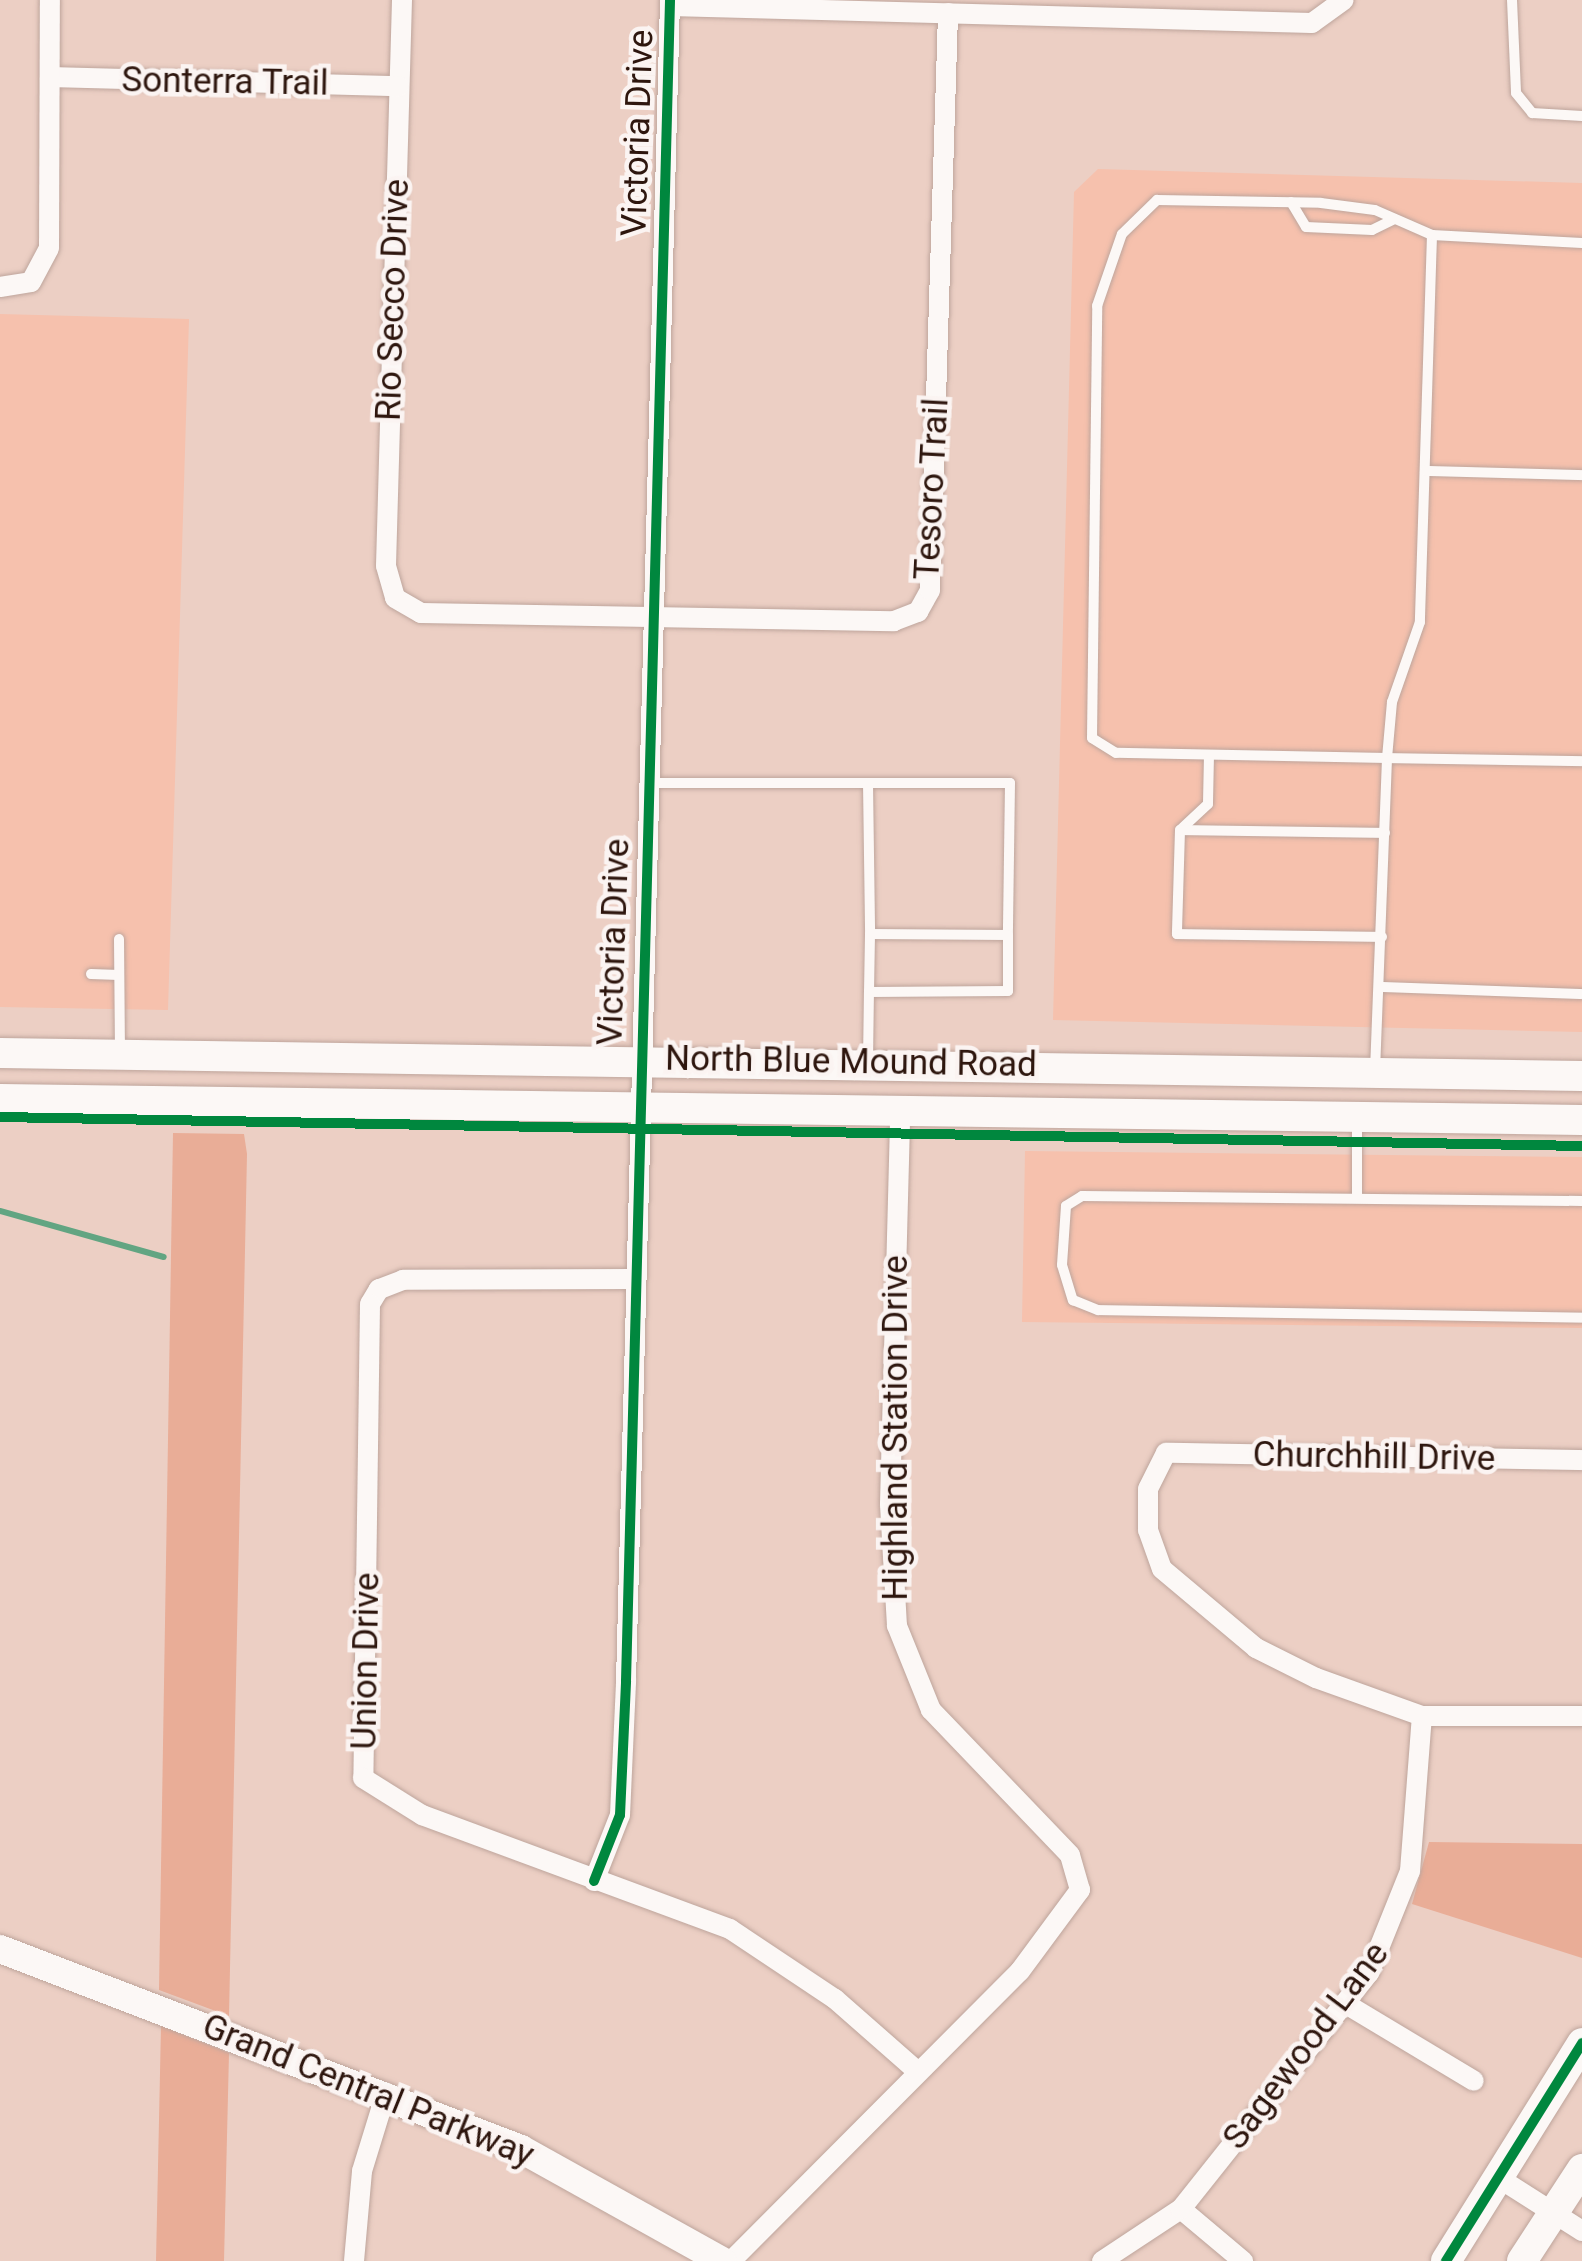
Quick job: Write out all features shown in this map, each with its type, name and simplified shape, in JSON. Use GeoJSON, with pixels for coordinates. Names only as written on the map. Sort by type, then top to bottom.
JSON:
{"type":"FeatureCollection","features":[{"type":"Feature","properties":{"kind":"main road","name":"North Blue Mound Road"},"geometry":{"type":"LineString","coordinates":[[0,1053],[638,1058],[1582,1076]]}},
{"type":"Feature","properties":{"kind":"main road","name":"North Blue Mound Road"},"geometry":{"type":"LineString","coordinates":[[0,1099],[1582,1120]]}},
{"type":"Feature","properties":{"kind":"main road"},"geometry":{"type":"LineString","coordinates":[[1446,2261],[1502,2180],[1582,2043]]}},
{"type":"Feature","properties":{"kind":"main road"},"geometry":{"type":"LineString","coordinates":[[1522,2261],[1582,2169]]}},
{"type":"Feature","properties":{"kind":"street"},"geometry":{"type":"LineString","coordinates":[[0,287],[32,282],[46,264],[50,0]]}},
{"type":"Feature","properties":{"kind":"street","name":"Rio Secco Drive"},"geometry":{"type":"LineString","coordinates":[[395,598],[386,566],[402,0]]}},
{"type":"Feature","properties":{"kind":"street"},"geometry":{"type":"LineString","coordinates":[[670,3],[1312,23],[1342,5]]}},
{"type":"Feature","properties":{"kind":"street","name":"Victoria Drive"},"geometry":{"type":"LineString","coordinates":[[594,1880],[620,1815],[670,3]]}},
{"type":"Feature","properties":{"kind":"street","name":"Tesoro Trail"},"geometry":{"type":"LineString","coordinates":[[395,598],[421,614],[894,622],[924,604],[948,13]]}},
{"type":"Feature","properties":{"kind":"street","name":"Sonterra Trail"},"geometry":{"type":"LineString","coordinates":[[50,77],[399,86]]}},
{"type":"Feature","properties":{"kind":"street","name":"Highland Station Drive"},"geometry":{"type":"LineString","coordinates":[[731,2261],[1059,1928],[1081,1878],[1070,1855],[931,1710],[897,1626],[890,1504],[900,1110]]}},
{"type":"Feature","properties":{"kind":"street","name":"Union Drive"},"geometry":{"type":"LineString","coordinates":[[636,1278],[389,1282],[370,1304],[364,1382],[363,1778],[387,1800],[730,1929],[836,1999],[918,2072]]}},
{"type":"Feature","properties":{"kind":"street","name":"Churchhill Drive"},"geometry":{"type":"LineString","coordinates":[[1422,1716],[1256,1648],[1162,1569],[1148,1530],[1148,1489],[1166,1453],[1582,1460]]}},
{"type":"Feature","properties":{"kind":"street"},"geometry":{"type":"LineString","coordinates":[[1422,1716],[1582,1716]]}},
{"type":"Feature","properties":{"kind":"street","name":"Sagewood Lane"},"geometry":{"type":"LineString","coordinates":[[1102,2261],[1182,2209],[1346,2004],[1401,1908],[1422,1716]]}},
{"type":"Feature","properties":{"kind":"street","name":"Grand Central Parkway"},"geometry":{"type":"LineString","coordinates":[[0,1948],[386,2093],[613,2193],[722,2261]]}},
{"type":"Feature","properties":{"kind":"street"},"geometry":{"type":"LineString","coordinates":[[1346,2004],[1474,2081]]}},
{"type":"Feature","properties":{"kind":"street"},"geometry":{"type":"LineString","coordinates":[[354,2261],[362,2171],[386,2093]]}},
{"type":"Feature","properties":{"kind":"street"},"geometry":{"type":"LineString","coordinates":[[1502,2180],[1582,2231]]}},
{"type":"Feature","properties":{"kind":"street"},"geometry":{"type":"LineString","coordinates":[[1182,2209],[1243,2261]]}},
{"type":"Feature","properties":{"kind":"lane"},"geometry":{"type":"LineString","coordinates":[[1512,0],[1516,93],[1532,113],[1582,116]]}},
{"type":"Feature","properties":{"kind":"lane"},"geometry":{"type":"LineString","coordinates":[[1582,243],[1432,236],[1394,218],[1291,202],[1156,200],[1122,234],[1096,306],[1092,738],[1116,753],[1582,760]]}},
{"type":"Feature","properties":{"kind":"lane"},"geometry":{"type":"LineString","coordinates":[[1291,202],[1306,227],[1372,230],[1394,218]]}},
{"type":"Feature","properties":{"kind":"lane"},"geometry":{"type":"LineString","coordinates":[[1374,1072],[1381,987],[1386,758],[1392,702],[1420,622],[1432,236]]}},
{"type":"Feature","properties":{"kind":"lane"},"geometry":{"type":"LineString","coordinates":[[1425,471],[1582,475]]}},
{"type":"Feature","properties":{"kind":"lane"},"geometry":{"type":"LineString","coordinates":[[1209,755],[1208,804],[1180,830],[1177,934],[1382,936]]}},
{"type":"Feature","properties":{"kind":"lane"},"geometry":{"type":"LineString","coordinates":[[646,783],[1010,783],[1008,991],[869,992]]}},
{"type":"Feature","properties":{"kind":"lane"},"geometry":{"type":"LineString","coordinates":[[868,783],[868,1062]]}},
{"type":"Feature","properties":{"kind":"lane"},"geometry":{"type":"LineString","coordinates":[[1180,830],[1384,833]]}},
{"type":"Feature","properties":{"kind":"lane"},"geometry":{"type":"LineString","coordinates":[[870,934],[1008,935]]}},
{"type":"Feature","properties":{"kind":"lane"},"geometry":{"type":"LineString","coordinates":[[119,940],[120,1055]]}},
{"type":"Feature","properties":{"kind":"lane"},"geometry":{"type":"LineString","coordinates":[[92,974],[119,975]]}},
{"type":"Feature","properties":{"kind":"lane"},"geometry":{"type":"LineString","coordinates":[[1381,987],[1582,994]]}},
{"type":"Feature","properties":{"kind":"lane"},"geometry":{"type":"LineString","coordinates":[[1356,1197],[1357,1116]]}},
{"type":"Feature","properties":{"kind":"lane"},"geometry":{"type":"LineString","coordinates":[[1582,1201],[1082,1196],[1066,1206],[1062,1265],[1072,1300],[1098,1310],[1582,1318]]}},
{"type":"Feature","properties":{"kind":"shaded area"},"geometry":{"type":"Polygon","coordinates":[[[1098,169],[1582,183],[1582,1032],[1053,1020],[1074,192],[1098,169]]]}},
{"type":"Feature","properties":{"kind":"shaded area"},"geometry":{"type":"Polygon","coordinates":[[[0,314],[189,319],[168,1010],[0,1007],[0,314]]]}},
{"type":"Feature","properties":{"kind":"shaded area"},"geometry":{"type":"Polygon","coordinates":[[[173,1133],[244,1134],[247,1154],[229,2016],[159,1990],[173,1133]]]}},
{"type":"Feature","properties":{"kind":"shaded area"},"geometry":{"type":"Polygon","coordinates":[[[1025,1151],[1582,1157],[1582,1328],[1022,1322],[1025,1151]]]}},
{"type":"Feature","properties":{"kind":"shaded area"},"geometry":{"type":"Polygon","coordinates":[[[1429,1842],[1582,1844],[1582,1958],[1412,1904],[1429,1842]]]}},
{"type":"Feature","properties":{"kind":"shaded area"},"geometry":{"type":"Polygon","coordinates":[[[161,2026],[229,2053],[224,2261],[156,2261],[161,2026]]]}},
{"type":"Feature","properties":{"kind":"waterway"},"geometry":{"type":"LineString","coordinates":[[0,1211],[164,1257]]}},
{"type":"Feature","properties":{"kind":"cycle path"},"geometry":{"type":"LineString","coordinates":[[594,1881],[620,1815],[626,1681],[670,0]]}},
{"type":"Feature","properties":{"kind":"cycle path"},"geometry":{"type":"LineString","coordinates":[[0,1117],[1582,1146]]}},
{"type":"Feature","properties":{"kind":"cycle path"},"geometry":{"type":"LineString","coordinates":[[1446,2261],[1582,2043]]}}]}
